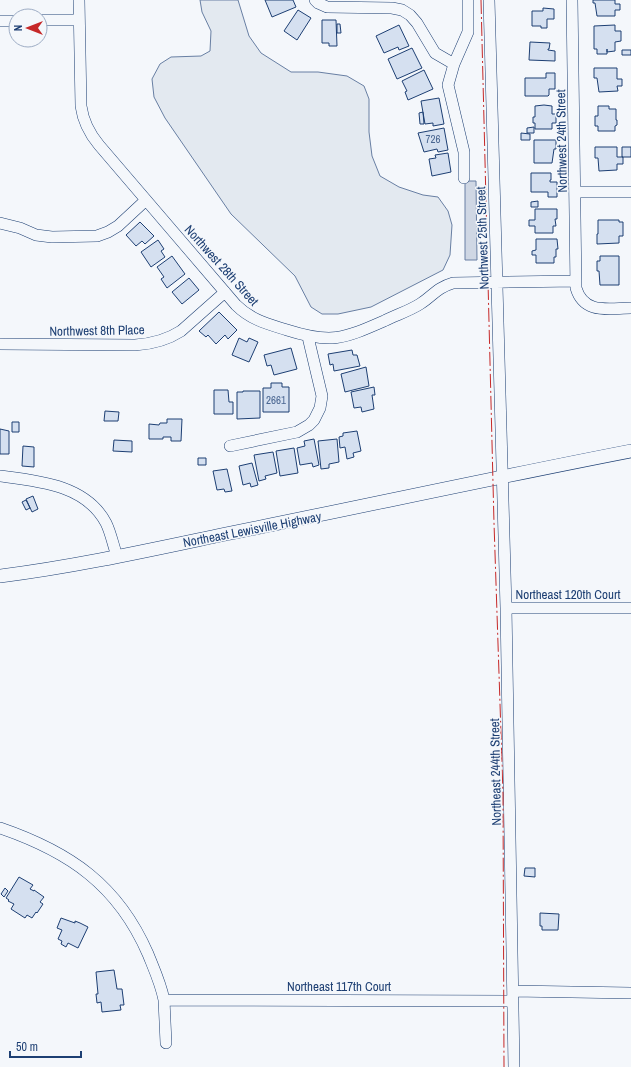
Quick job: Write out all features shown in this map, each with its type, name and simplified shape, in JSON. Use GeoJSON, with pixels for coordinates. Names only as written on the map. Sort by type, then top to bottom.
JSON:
{"type":"FeatureCollection","features":[{"type":"Feature","properties":{"kind":"main road","name":"Northeast Lewisville Highway"},"geometry":{"type":"LineString","coordinates":[[0,576],[117,556],[631,451]]}},
{"type":"Feature","properties":{"kind":"street","name":"Northwest 28th Street"},"geometry":{"type":"LineString","coordinates":[[79,0],[81,106],[85,123],[93,138],[242,311],[256,320],[308,337],[331,338],[354,334],[421,304],[437,290],[446,285],[460,283],[576,281]]}},
{"type":"Feature","properties":{"kind":"street"},"geometry":{"type":"LineString","coordinates":[[315,0],[327,7],[392,8],[402,10],[414,19],[435,54],[454,64]]}},
{"type":"Feature","properties":{"kind":"street"},"geometry":{"type":"LineString","coordinates":[[464,178],[464,152],[448,85],[454,64],[468,32],[468,0]]}},
{"type":"Feature","properties":{"kind":"street","name":"Northwest 25th Street"},"geometry":{"type":"LineString","coordinates":[[490,0],[503,476]]}},
{"type":"Feature","properties":{"kind":"street","name":"Northwest 24th Street"},"geometry":{"type":"LineString","coordinates":[[572,0],[576,192],[576,288],[578,295],[587,306],[594,308],[631,308]]}},
{"type":"Feature","properties":{"kind":"street"},"geometry":{"type":"LineString","coordinates":[[48,20],[79,20]]}},
{"type":"Feature","properties":{"kind":"street"},"geometry":{"type":"LineString","coordinates":[[576,192],[631,192]]}},
{"type":"Feature","properties":{"kind":"street"},"geometry":{"type":"LineString","coordinates":[[0,223],[20,228],[36,235],[52,237],[97,236],[118,226],[146,200]]}},
{"type":"Feature","properties":{"kind":"street","name":"Northwest 8th Place"},"geometry":{"type":"LineString","coordinates":[[0,344],[135,345],[155,343],[181,332],[225,292]]}},
{"type":"Feature","properties":{"kind":"street"},"geometry":{"type":"LineString","coordinates":[[230,446],[297,432],[309,425],[318,414],[322,402],[322,396],[308,337]]}},
{"type":"Feature","properties":{"kind":"street"},"geometry":{"type":"LineString","coordinates":[[0,476],[38,480],[84,497],[99,512],[107,524],[117,556]]}},
{"type":"Feature","properties":{"kind":"street","name":"Northeast 244th Street"},"geometry":{"type":"LineString","coordinates":[[503,476],[514,1067]]}},
{"type":"Feature","properties":{"kind":"street","name":"Northeast 120th Court"},"geometry":{"type":"LineString","coordinates":[[506,608],[631,608]]}},
{"type":"Feature","properties":{"kind":"street"},"geometry":{"type":"LineString","coordinates":[[0,828],[28,838],[56,852],[79,866],[102,885],[121,908],[138,934],[160,984],[164,1000],[166,1042]]}},
{"type":"Feature","properties":{"kind":"street","name":"Northeast 117th Court"},"geometry":{"type":"LineString","coordinates":[[164,1000],[513,996],[631,993]]}},
{"type":"Feature","properties":{"kind":"shaded area"},"geometry":{"type":"Polygon","coordinates":[[[200,0],[238,0],[249,36],[261,53],[291,72],[318,72],[347,76],[364,86],[369,99],[369,132],[372,156],[380,176],[399,187],[423,195],[438,197],[448,211],[452,225],[450,255],[443,270],[371,307],[338,314],[322,314],[311,307],[295,276],[231,214],[165,118],[154,97],[152,79],[160,64],[171,57],[201,56],[210,51],[211,31],[202,12],[200,0]]]}},
{"type":"Feature","properties":{"kind":"shaded area"},"geometry":{"type":"Polygon","coordinates":[[[465,181],[476,181],[477,260],[465,260],[465,181]]]}},
{"type":"Feature","properties":{"kind":"building"},"geometry":{"type":"Polygon","coordinates":[[[265,0],[293,0],[296,7],[272,17],[265,0]]]}},
{"type":"Feature","properties":{"kind":"building"},"geometry":{"type":"Polygon","coordinates":[[[593,0],[615,0],[615,4],[620,4],[620,10],[615,10],[615,16],[597,16],[595,3],[593,3],[593,0]]]}},
{"type":"Feature","properties":{"kind":"building"},"geometry":{"type":"Polygon","coordinates":[[[543,8],[554,9],[554,19],[547,19],[547,28],[532,26],[532,11],[543,11],[543,8]]]}},
{"type":"Feature","properties":{"kind":"building"},"geometry":{"type":"Polygon","coordinates":[[[298,10],[311,18],[297,40],[284,31],[298,10]]]}},
{"type":"Feature","properties":{"kind":"building"},"geometry":{"type":"Polygon","coordinates":[[[322,20],[336,20],[337,46],[329,46],[329,43],[322,43],[322,20]]]}},
{"type":"Feature","properties":{"kind":"building"},"geometry":{"type":"Polygon","coordinates":[[[337,24],[340,24],[341,33],[337,33],[337,24]]]}},
{"type":"Feature","properties":{"kind":"building"},"geometry":{"type":"Polygon","coordinates":[[[399,25],[409,46],[399,50],[398,47],[384,53],[376,36],[399,25]]]}},
{"type":"Feature","properties":{"kind":"building"},"geometry":{"type":"Polygon","coordinates":[[[615,25],[615,31],[621,31],[621,41],[615,42],[615,51],[607,52],[607,54],[597,54],[597,49],[594,49],[594,26],[615,25]]]}},
{"type":"Feature","properties":{"kind":"building"},"geometry":{"type":"Polygon","coordinates":[[[530,42],[550,43],[548,50],[555,51],[555,61],[529,60],[530,42]]]}},
{"type":"Feature","properties":{"kind":"building"},"geometry":{"type":"Polygon","coordinates":[[[412,48],[422,68],[397,79],[388,59],[412,48]]]}},
{"type":"Feature","properties":{"kind":"building"},"geometry":{"type":"Polygon","coordinates":[[[622,50],[631,50],[631,55],[622,55],[622,50]]]}},
{"type":"Feature","properties":{"kind":"building"},"geometry":{"type":"Polygon","coordinates":[[[594,68],[617,68],[617,79],[622,79],[622,86],[617,86],[618,91],[599,92],[597,78],[594,78],[594,68]]]}},
{"type":"Feature","properties":{"kind":"building"},"geometry":{"type":"Polygon","coordinates":[[[424,70],[433,89],[408,100],[405,92],[407,91],[402,81],[424,70]]]}},
{"type":"Feature","properties":{"kind":"building"},"geometry":{"type":"Polygon","coordinates":[[[546,73],[555,73],[555,89],[549,89],[548,96],[525,96],[525,78],[546,78],[546,73]]]}},
{"type":"Feature","properties":{"kind":"building"},"geometry":{"type":"Polygon","coordinates":[[[439,98],[444,124],[433,126],[433,123],[425,124],[421,101],[439,98]]]}},
{"type":"Feature","properties":{"kind":"building"},"geometry":{"type":"Polygon","coordinates":[[[535,106],[552,106],[552,114],[556,114],[556,123],[552,123],[552,129],[535,129],[533,117],[535,117],[535,106]]]}},
{"type":"Feature","properties":{"kind":"building"},"geometry":{"type":"Polygon","coordinates":[[[598,106],[609,106],[609,109],[616,109],[617,125],[615,126],[615,131],[598,131],[598,126],[595,126],[595,116],[598,116],[598,106]]]}},
{"type":"Feature","properties":{"kind":"building"},"geometry":{"type":"Polygon","coordinates":[[[423,112],[424,124],[420,124],[419,113],[423,112]]]}},
{"type":"Feature","properties":{"kind":"building"},"geometry":{"type":"Polygon","coordinates":[[[534,127],[534,133],[527,133],[527,128],[534,127]]]}},
{"type":"Feature","properties":{"kind":"building"},"geometry":{"type":"Polygon","coordinates":[[[444,128],[448,150],[438,152],[437,149],[424,152],[418,133],[444,128]]]}},
{"type":"Feature","properties":{"kind":"building"},"geometry":{"type":"Polygon","coordinates":[[[521,133],[530,134],[530,140],[521,140],[521,133]]]}},
{"type":"Feature","properties":{"kind":"building"},"geometry":{"type":"Polygon","coordinates":[[[534,140],[556,140],[556,149],[554,149],[552,163],[534,163],[534,140]]]}},
{"type":"Feature","properties":{"kind":"building"},"geometry":{"type":"Polygon","coordinates":[[[595,147],[617,147],[617,157],[623,157],[623,164],[617,164],[617,170],[599,171],[598,158],[595,158],[595,147]]]}},
{"type":"Feature","properties":{"kind":"building"},"geometry":{"type":"Polygon","coordinates":[[[622,147],[631,147],[631,157],[622,157],[622,147]]]}},
{"type":"Feature","properties":{"kind":"building"},"geometry":{"type":"Polygon","coordinates":[[[448,153],[451,172],[432,176],[429,159],[436,158],[435,155],[448,153]]]}},
{"type":"Feature","properties":{"kind":"building"},"geometry":{"type":"Polygon","coordinates":[[[531,173],[551,173],[550,182],[557,182],[557,197],[548,197],[548,192],[531,192],[531,173]]]}},
{"type":"Feature","properties":{"kind":"building"},"geometry":{"type":"Polygon","coordinates":[[[538,201],[538,207],[531,207],[531,202],[538,201]]]}},
{"type":"Feature","properties":{"kind":"building"},"geometry":{"type":"Polygon","coordinates":[[[535,209],[557,209],[557,219],[555,219],[556,226],[553,226],[553,233],[535,233],[535,226],[529,226],[529,220],[535,220],[535,209]]]}},
{"type":"Feature","properties":{"kind":"building"},"geometry":{"type":"Polygon","coordinates":[[[598,220],[619,220],[619,222],[623,222],[623,236],[619,236],[619,243],[597,244],[598,220]]]}},
{"type":"Feature","properties":{"kind":"building"},"geometry":{"type":"Polygon","coordinates":[[[140,222],[154,236],[145,244],[142,241],[136,246],[126,235],[140,222]]]}},
{"type":"Feature","properties":{"kind":"building"},"geometry":{"type":"Polygon","coordinates":[[[536,239],[557,239],[558,249],[556,249],[554,263],[536,263],[536,255],[532,255],[532,251],[536,250],[536,239]]]}},
{"type":"Feature","properties":{"kind":"building"},"geometry":{"type":"Polygon","coordinates":[[[158,240],[164,249],[161,251],[165,257],[151,267],[141,252],[158,240]]]}},
{"type":"Feature","properties":{"kind":"building"},"geometry":{"type":"Polygon","coordinates":[[[172,256],[185,274],[167,288],[161,279],[164,277],[157,267],[172,256]]]}},
{"type":"Feature","properties":{"kind":"building"},"geometry":{"type":"Polygon","coordinates":[[[600,256],[619,256],[619,285],[600,285],[599,271],[597,271],[597,261],[600,261],[600,256]]]}},
{"type":"Feature","properties":{"kind":"building"},"geometry":{"type":"Polygon","coordinates":[[[189,278],[199,290],[182,304],[172,292],[189,278]]]}},
{"type":"Feature","properties":{"kind":"building"},"geometry":{"type":"Polygon","coordinates":[[[219,312],[237,330],[228,339],[225,335],[216,344],[208,335],[206,337],[199,331],[219,312]]]}},
{"type":"Feature","properties":{"kind":"building"},"geometry":{"type":"Polygon","coordinates":[[[239,338],[247,342],[249,338],[258,342],[249,362],[232,355],[239,338]]]}},
{"type":"Feature","properties":{"kind":"building"},"geometry":{"type":"Polygon","coordinates":[[[291,348],[297,369],[274,375],[271,365],[267,366],[264,355],[291,348]]]}},
{"type":"Feature","properties":{"kind":"building"},"geometry":{"type":"Polygon","coordinates":[[[352,350],[353,355],[357,355],[360,366],[334,371],[333,364],[330,365],[328,354],[352,350]]]}},
{"type":"Feature","properties":{"kind":"building"},"geometry":{"type":"Polygon","coordinates":[[[366,367],[369,386],[345,392],[341,374],[366,367]]]}},
{"type":"Feature","properties":{"kind":"building"},"geometry":{"type":"Polygon","coordinates":[[[271,383],[282,383],[282,387],[289,387],[289,412],[263,412],[263,388],[271,388],[271,383]]]}},
{"type":"Feature","properties":{"kind":"building"},"geometry":{"type":"Polygon","coordinates":[[[374,387],[375,395],[372,395],[374,409],[362,412],[361,407],[354,408],[351,392],[374,387]]]}},
{"type":"Feature","properties":{"kind":"building"},"geometry":{"type":"Polygon","coordinates":[[[214,390],[228,390],[229,402],[233,402],[233,414],[214,414],[214,390]]]}},
{"type":"Feature","properties":{"kind":"building"},"geometry":{"type":"Polygon","coordinates":[[[260,391],[260,418],[237,419],[237,392],[260,391]]]}},
{"type":"Feature","properties":{"kind":"building"},"geometry":{"type":"Polygon","coordinates":[[[105,411],[119,412],[118,421],[104,421],[105,411]]]}},
{"type":"Feature","properties":{"kind":"building"},"geometry":{"type":"Polygon","coordinates":[[[167,419],[182,419],[181,441],[171,441],[171,437],[163,437],[163,439],[149,439],[149,424],[159,425],[160,423],[167,423],[167,419]]]}},
{"type":"Feature","properties":{"kind":"building"},"geometry":{"type":"Polygon","coordinates":[[[12,422],[19,422],[19,432],[12,432],[12,422]]]}},
{"type":"Feature","properties":{"kind":"building"},"geometry":{"type":"Polygon","coordinates":[[[0,429],[9,431],[9,454],[0,454],[0,429]]]}},
{"type":"Feature","properties":{"kind":"building"},"geometry":{"type":"Polygon","coordinates":[[[357,431],[361,451],[353,453],[354,457],[347,459],[345,447],[340,448],[339,437],[343,436],[343,433],[357,431]]]}},
{"type":"Feature","properties":{"kind":"building"},"geometry":{"type":"Polygon","coordinates":[[[314,439],[319,465],[313,467],[312,463],[300,465],[297,448],[305,446],[304,441],[314,439]]]}},
{"type":"Feature","properties":{"kind":"building"},"geometry":{"type":"Polygon","coordinates":[[[337,439],[339,462],[329,464],[329,468],[321,469],[318,441],[337,439]]]}},
{"type":"Feature","properties":{"kind":"building"},"geometry":{"type":"Polygon","coordinates":[[[114,440],[132,441],[132,452],[113,451],[114,440]]]}},
{"type":"Feature","properties":{"kind":"building"},"geometry":{"type":"Polygon","coordinates":[[[23,446],[34,447],[34,467],[22,466],[23,446]]]}},
{"type":"Feature","properties":{"kind":"building"},"geometry":{"type":"Polygon","coordinates":[[[294,448],[298,473],[280,476],[276,451],[294,448]]]}},
{"type":"Feature","properties":{"kind":"building"},"geometry":{"type":"Polygon","coordinates":[[[273,452],[277,473],[265,476],[266,479],[259,481],[254,455],[273,452]]]}},
{"type":"Feature","properties":{"kind":"building"},"geometry":{"type":"Polygon","coordinates":[[[198,458],[206,458],[206,465],[198,465],[198,458]]]}},
{"type":"Feature","properties":{"kind":"building"},"geometry":{"type":"Polygon","coordinates":[[[252,463],[258,485],[251,487],[250,483],[243,485],[239,466],[252,463]]]}},
{"type":"Feature","properties":{"kind":"building"},"geometry":{"type":"Polygon","coordinates":[[[227,469],[232,491],[225,492],[224,489],[217,490],[213,471],[227,469]]]}},
{"type":"Feature","properties":{"kind":"building"},"geometry":{"type":"Polygon","coordinates":[[[33,496],[38,509],[32,512],[26,499],[33,496]]]}},
{"type":"Feature","properties":{"kind":"building"},"geometry":{"type":"Polygon","coordinates":[[[26,500],[30,508],[26,510],[22,502],[26,500]]]}},
{"type":"Feature","properties":{"kind":"building"},"geometry":{"type":"Polygon","coordinates":[[[525,868],[535,868],[535,877],[524,876],[525,868]]]}},
{"type":"Feature","properties":{"kind":"building"},"geometry":{"type":"Polygon","coordinates":[[[19,877],[33,885],[30,889],[44,897],[40,902],[43,904],[32,918],[27,915],[25,918],[11,909],[14,904],[6,898],[19,877]]]}},
{"type":"Feature","properties":{"kind":"building"},"geometry":{"type":"Polygon","coordinates":[[[5,888],[8,891],[4,897],[1,894],[5,888]]]}},
{"type":"Feature","properties":{"kind":"building"},"geometry":{"type":"Polygon","coordinates":[[[540,913],[559,914],[558,930],[542,930],[542,926],[540,926],[540,913]]]}},
{"type":"Feature","properties":{"kind":"building"},"geometry":{"type":"Polygon","coordinates":[[[61,918],[75,923],[75,921],[88,927],[78,948],[68,943],[66,947],[61,944],[62,941],[58,939],[62,930],[57,928],[61,918]]]}},
{"type":"Feature","properties":{"kind":"building"},"geometry":{"type":"Polygon","coordinates":[[[114,970],[117,989],[122,989],[124,1005],[120,1005],[121,1010],[102,1012],[101,1002],[97,1003],[96,994],[98,994],[96,972],[114,970]]]}},
{"type":"Feature","properties":{"kind":"power"},"geometry":{"type":"LineString","coordinates":[[481,0],[494,523],[503,794],[504,1067]]}}]}
